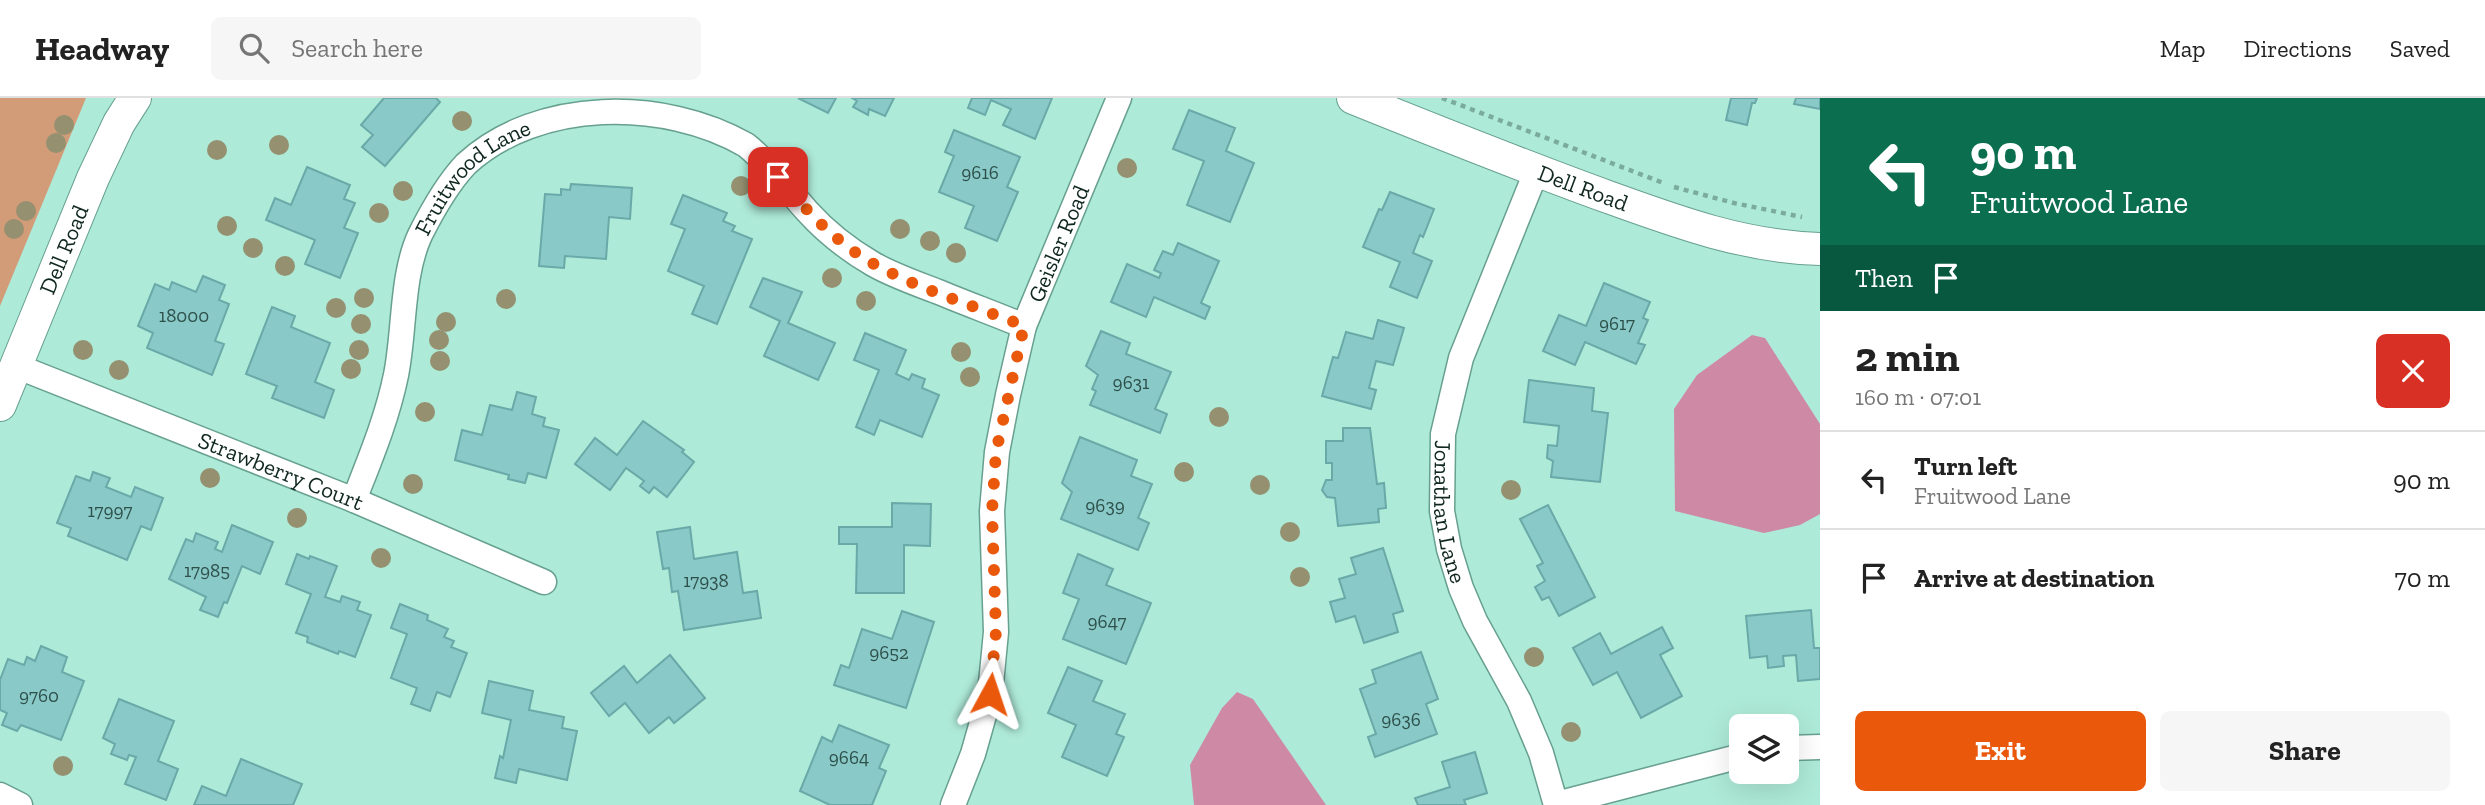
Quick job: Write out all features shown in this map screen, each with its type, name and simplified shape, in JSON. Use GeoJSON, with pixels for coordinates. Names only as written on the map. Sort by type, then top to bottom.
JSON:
{"type":"FeatureCollection","features":[{"type":"Feature","properties":{"kind":"street","name":"Dell Road"},"geometry":{"type":"LineString","coordinates":[[0,405],[93,178],[119,123],[135,98]]}},
{"type":"Feature","properties":{"kind":"street","name":"Geisler Road"},"geometry":{"type":"LineString","coordinates":[[953,805],[973,754],[990,694],[996,632],[992,511],[996,452],[1024,326],[1119,98]]}},
{"type":"Feature","properties":{"kind":"street","name":"Dell Road"},"geometry":{"type":"LineString","coordinates":[[1353,98],[1536,172],[1690,226],[1741,240],[1820,250]]}},
{"type":"Feature","properties":{"kind":"street","name":"Fruitwood Lane"},"geometry":{"type":"LineString","coordinates":[[354,500],[383,427],[396,375],[407,280],[419,237],[440,199],[466,164],[503,135],[541,115],[583,104],[632,101],[674,108],[714,124],[747,146],[809,214],[873,264],[1024,326]]}},
{"type":"Feature","properties":{"kind":"street","name":"Jonathan Lane"},"geometry":{"type":"LineString","coordinates":[[1536,172],[1461,358],[1443,434],[1441,486],[1442,511],[1449,549],[1461,588],[1475,621],[1519,701],[1541,752],[1556,805]]}},
{"type":"Feature","properties":{"kind":"street","name":"Strawberry Court"},"geometry":{"type":"LineString","coordinates":[[16,366],[354,500],[544,582]]}},
{"type":"Feature","properties":{"kind":"street"},"geometry":{"type":"LineString","coordinates":[[1799,748],[1820,747]]}},
{"type":"Feature","properties":{"kind":"street"},"geometry":{"type":"LineString","coordinates":[[1556,805],[1729,759]]}},
{"type":"Feature","properties":{"kind":"street"},"geometry":{"type":"LineString","coordinates":[[0,795],[20,805]]}},
{"type":"Feature","properties":{"kind":"path"},"geometry":{"type":"LineString","coordinates":[[1442,98],[1673,187],[1734,203],[1812,217]]}},
{"type":"Feature","properties":{"kind":"shaded area"},"geometry":{"type":"Polygon","coordinates":[[[0,98],[86,98],[0,306],[0,98]]]}},
{"type":"Feature","properties":{"kind":"shaded area"},"geometry":{"type":"Polygon","coordinates":[[[1752,335],[1765,338],[1820,424],[1820,514],[1800,525],[1764,533],[1675,511],[1674,409],[1697,375],[1752,335]]]}},
{"type":"Feature","properties":{"kind":"shaded area"},"geometry":{"type":"Polygon","coordinates":[[[1237,692],[1253,699],[1326,805],[1194,805],[1190,765],[1222,708],[1237,692]]]}},
{"type":"Feature","properties":{"kind":"building"},"geometry":{"type":"Polygon","coordinates":[[[384,98],[436,98],[440,102],[385,166],[362,147],[373,135],[361,125],[384,98]]]}},
{"type":"Feature","properties":{"kind":"building"},"geometry":{"type":"Polygon","coordinates":[[[798,98],[836,98],[828,113],[798,98]]]}},
{"type":"Feature","properties":{"kind":"building"},"geometry":{"type":"Polygon","coordinates":[[[852,98],[894,98],[885,116],[869,109],[868,115],[853,107],[857,101],[852,98]]]}},
{"type":"Feature","properties":{"kind":"building"},"geometry":{"type":"Polygon","coordinates":[[[972,98],[1052,98],[1035,139],[1003,125],[1011,109],[991,100],[985,115],[968,108],[972,98]]]}},
{"type":"Feature","properties":{"kind":"building"},"geometry":{"type":"Polygon","coordinates":[[[1731,98],[1757,98],[1755,103],[1752,103],[1747,125],[1726,120],[1731,98]]]}},
{"type":"Feature","properties":{"kind":"building"},"geometry":{"type":"Polygon","coordinates":[[[1796,98],[1820,98],[1820,109],[1794,104],[1796,98]]]}},
{"type":"Feature","properties":{"kind":"building"},"geometry":{"type":"Polygon","coordinates":[[[1189,110],[1235,128],[1226,151],[1254,163],[1230,222],[1187,205],[1204,161],[1173,149],[1189,110]]]}},
{"type":"Feature","properties":{"kind":"building"},"geometry":{"type":"Polygon","coordinates":[[[954,130],[1020,157],[1007,187],[1018,192],[997,241],[965,228],[974,206],[939,192],[954,156],[945,152],[954,130]]]}},
{"type":"Feature","properties":{"kind":"building"},"geometry":{"type":"Polygon","coordinates":[[[307,167],[350,185],[344,199],[355,203],[344,228],[358,233],[340,278],[305,264],[315,240],[266,220],[275,198],[291,205],[307,167]]]}},
{"type":"Feature","properties":{"kind":"building"},"geometry":{"type":"Polygon","coordinates":[[[571,184],[632,188],[630,219],[609,217],[606,259],[565,256],[564,268],[539,266],[545,194],[561,195],[561,189],[570,190],[571,184]]]}},
{"type":"Feature","properties":{"kind":"building"},"geometry":{"type":"Polygon","coordinates":[[[1390,192],[1434,209],[1423,237],[1420,235],[1413,253],[1432,261],[1417,298],[1390,287],[1400,262],[1363,247],[1379,209],[1382,210],[1390,192]]]}},
{"type":"Feature","properties":{"kind":"building"},"geometry":{"type":"Polygon","coordinates":[[[683,195],[727,213],[723,221],[735,226],[732,231],[752,239],[717,324],[692,314],[704,286],[668,271],[685,229],[671,224],[683,195]]]}},
{"type":"Feature","properties":{"kind":"building"},"geometry":{"type":"Polygon","coordinates":[[[1178,243],[1219,261],[1201,303],[1210,307],[1205,319],[1154,297],[1146,317],[1111,302],[1127,264],[1159,278],[1161,273],[1154,270],[1163,251],[1173,255],[1178,243]]]}},
{"type":"Feature","properties":{"kind":"building"},"geometry":{"type":"Polygon","coordinates":[[[203,276],[225,285],[219,300],[229,304],[215,341],[224,344],[212,375],[147,348],[153,333],[138,326],[155,284],[169,290],[172,282],[196,292],[203,276]]]}},
{"type":"Feature","properties":{"kind":"building"},"geometry":{"type":"Polygon","coordinates":[[[763,278],[802,292],[788,323],[835,343],[818,380],[764,356],[780,321],[750,307],[763,278]]]}},
{"type":"Feature","properties":{"kind":"building"},"geometry":{"type":"Polygon","coordinates":[[[1604,283],[1650,302],[1643,318],[1648,320],[1638,343],[1645,345],[1636,364],[1585,342],[1575,365],[1543,351],[1559,315],[1586,326],[1604,283]]]}},
{"type":"Feature","properties":{"kind":"building"},"geometry":{"type":"Polygon","coordinates":[[[272,307],[295,316],[291,327],[330,343],[315,382],[334,390],[324,418],[272,398],[277,386],[246,374],[272,307]]]}},
{"type":"Feature","properties":{"kind":"building"},"geometry":{"type":"Polygon","coordinates":[[[1378,320],[1404,328],[1393,365],[1376,361],[1369,388],[1376,390],[1371,409],[1322,396],[1333,357],[1338,358],[1346,332],[1373,339],[1378,320]]]}},
{"type":"Feature","properties":{"kind":"building"},"geometry":{"type":"Polygon","coordinates":[[[1101,331],[1130,343],[1126,354],[1171,372],[1155,409],[1167,414],[1160,433],[1090,405],[1096,391],[1092,389],[1098,375],[1086,366],[1101,331]]]}},
{"type":"Feature","properties":{"kind":"building"},"geometry":{"type":"Polygon","coordinates":[[[865,333],[906,350],[896,374],[909,380],[912,374],[925,379],[922,388],[939,395],[922,437],[880,420],[874,435],[856,427],[879,370],[854,360],[865,333]]]}},
{"type":"Feature","properties":{"kind":"building"},"geometry":{"type":"Polygon","coordinates":[[[1529,380],[1594,388],[1592,411],[1608,413],[1600,482],[1551,477],[1553,461],[1547,458],[1548,445],[1557,446],[1559,426],[1524,422],[1529,380]]]}},
{"type":"Feature","properties":{"kind":"building"},"geometry":{"type":"Polygon","coordinates":[[[517,392],[536,397],[532,414],[545,418],[543,426],[559,430],[546,478],[528,473],[525,483],[508,479],[509,475],[455,460],[462,430],[482,435],[490,405],[512,410],[517,392]]]}},
{"type":"Feature","properties":{"kind":"building"},"geometry":{"type":"Polygon","coordinates":[[[643,421],[684,450],[682,452],[694,462],[667,497],[654,487],[649,493],[640,486],[644,481],[626,468],[610,490],[575,464],[595,438],[617,455],[643,421]]]}},
{"type":"Feature","properties":{"kind":"building"},"geometry":{"type":"Polygon","coordinates":[[[1343,428],[1370,428],[1377,484],[1384,483],[1386,508],[1378,509],[1379,522],[1338,526],[1335,498],[1327,497],[1322,490],[1326,480],[1332,480],[1332,463],[1326,463],[1326,441],[1343,441],[1343,428]]]}},
{"type":"Feature","properties":{"kind":"building"},"geometry":{"type":"Polygon","coordinates":[[[1080,437],[1137,460],[1131,476],[1152,484],[1138,518],[1149,523],[1138,550],[1061,519],[1072,492],[1062,483],[1080,437]]]}},
{"type":"Feature","properties":{"kind":"building"},"geometry":{"type":"Polygon","coordinates":[[[93,472],[110,478],[106,487],[131,497],[135,487],[163,498],[151,530],[141,526],[127,560],[68,536],[71,528],[57,523],[76,476],[90,481],[93,472]]]}},
{"type":"Feature","properties":{"kind":"building"},"geometry":{"type":"Polygon","coordinates":[[[892,503],[931,504],[930,546],[904,545],[904,593],[856,593],[857,544],[839,544],[839,527],[892,527],[892,503]]]}},
{"type":"Feature","properties":{"kind":"building"},"geometry":{"type":"Polygon","coordinates":[[[1548,505],[1595,597],[1559,616],[1549,597],[1542,600],[1535,587],[1545,581],[1537,566],[1543,563],[1520,519],[1548,505]]]}},
{"type":"Feature","properties":{"kind":"building"},"geometry":{"type":"Polygon","coordinates":[[[232,525],[273,542],[260,574],[242,566],[227,603],[224,602],[218,617],[200,610],[206,597],[169,579],[186,539],[193,542],[196,533],[218,542],[215,549],[222,552],[232,525]]]}},
{"type":"Feature","properties":{"kind":"building"},"geometry":{"type":"Polygon","coordinates":[[[690,527],[694,559],[737,552],[743,593],[757,591],[761,618],[684,630],[678,591],[672,592],[669,568],[663,569],[657,532],[690,527]]]}},
{"type":"Feature","properties":{"kind":"building"},"geometry":{"type":"Polygon","coordinates":[[[1383,548],[1403,611],[1393,614],[1398,632],[1364,643],[1355,616],[1336,622],[1330,602],[1345,598],[1339,579],[1356,574],[1351,558],[1383,548]]]}},
{"type":"Feature","properties":{"kind":"building"},"geometry":{"type":"Polygon","coordinates":[[[297,554],[337,566],[325,597],[340,602],[342,596],[360,602],[357,610],[371,615],[355,657],[339,651],[338,654],[307,642],[308,637],[296,633],[311,594],[286,584],[297,554]]]}},
{"type":"Feature","properties":{"kind":"building"},"geometry":{"type":"Polygon","coordinates":[[[1078,554],[1113,569],[1106,585],[1151,603],[1126,664],[1063,639],[1079,599],[1063,593],[1078,554]]]}},
{"type":"Feature","properties":{"kind":"building"},"geometry":{"type":"Polygon","coordinates":[[[400,604],[428,615],[427,620],[448,629],[444,637],[454,641],[451,647],[467,653],[450,697],[437,692],[430,711],[411,704],[417,688],[391,678],[407,634],[391,628],[400,604]]]}},
{"type":"Feature","properties":{"kind":"building"},"geometry":{"type":"Polygon","coordinates":[[[1811,610],[1814,648],[1820,648],[1820,679],[1798,681],[1796,655],[1783,656],[1784,666],[1768,668],[1767,656],[1750,658],[1746,616],[1811,610]]]}},
{"type":"Feature","properties":{"kind":"building"},"geometry":{"type":"Polygon","coordinates":[[[902,611],[934,622],[906,708],[834,685],[841,665],[849,668],[862,629],[892,639],[902,611]]]}},
{"type":"Feature","properties":{"kind":"building"},"geometry":{"type":"Polygon","coordinates":[[[1662,627],[1673,648],[1660,655],[1682,696],[1641,718],[1617,672],[1593,685],[1573,648],[1600,633],[1611,654],[1662,627]]]}},
{"type":"Feature","properties":{"kind":"building"},"geometry":{"type":"Polygon","coordinates":[[[41,646],[67,657],[62,672],[84,681],[61,740],[21,725],[17,731],[2,725],[7,713],[0,710],[0,680],[8,659],[24,665],[27,657],[35,661],[41,646]]]}},
{"type":"Feature","properties":{"kind":"building"},"geometry":{"type":"Polygon","coordinates":[[[1421,652],[1438,699],[1426,704],[1437,734],[1375,757],[1368,737],[1376,734],[1360,689],[1376,683],[1372,670],[1421,652]]]}},
{"type":"Feature","properties":{"kind":"building"},"geometry":{"type":"Polygon","coordinates":[[[670,655],[705,698],[674,723],[669,717],[649,733],[625,703],[609,716],[591,693],[624,666],[637,683],[670,655]]]}},
{"type":"Feature","properties":{"kind":"building"},"geometry":{"type":"Polygon","coordinates":[[[1068,667],[1102,681],[1093,701],[1125,714],[1116,734],[1124,737],[1107,776],[1062,757],[1076,725],[1048,713],[1068,667]]]}},
{"type":"Feature","properties":{"kind":"building"},"geometry":{"type":"Polygon","coordinates":[[[489,681],[533,691],[529,710],[564,717],[562,728],[577,731],[567,780],[519,769],[516,783],[495,778],[500,756],[503,758],[511,720],[482,713],[489,681]]]}},
{"type":"Feature","properties":{"kind":"building"},"geometry":{"type":"Polygon","coordinates":[[[119,699],[174,721],[158,761],[178,769],[166,800],[125,784],[136,757],[129,755],[127,760],[111,754],[115,744],[103,738],[119,699]]]}},
{"type":"Feature","properties":{"kind":"building"},"geometry":{"type":"Polygon","coordinates":[[[839,725],[889,745],[879,768],[886,771],[872,805],[830,805],[800,791],[822,737],[832,742],[839,725]]]}},
{"type":"Feature","properties":{"kind":"building"},"geometry":{"type":"Polygon","coordinates":[[[1475,752],[1487,793],[1464,800],[1466,805],[1418,805],[1415,798],[1450,787],[1442,762],[1475,752]]]}},
{"type":"Feature","properties":{"kind":"building"},"geometry":{"type":"Polygon","coordinates":[[[241,759],[302,784],[293,805],[194,805],[202,786],[226,796],[241,759]]]}},
{"type":"Feature","properties":{"kind":"route"},"geometry":{"type":"LineString","coordinates":[[778,177],[809,214],[873,264],[904,279],[1024,326],[996,452],[992,511],[996,632],[990,694]]}}]}
